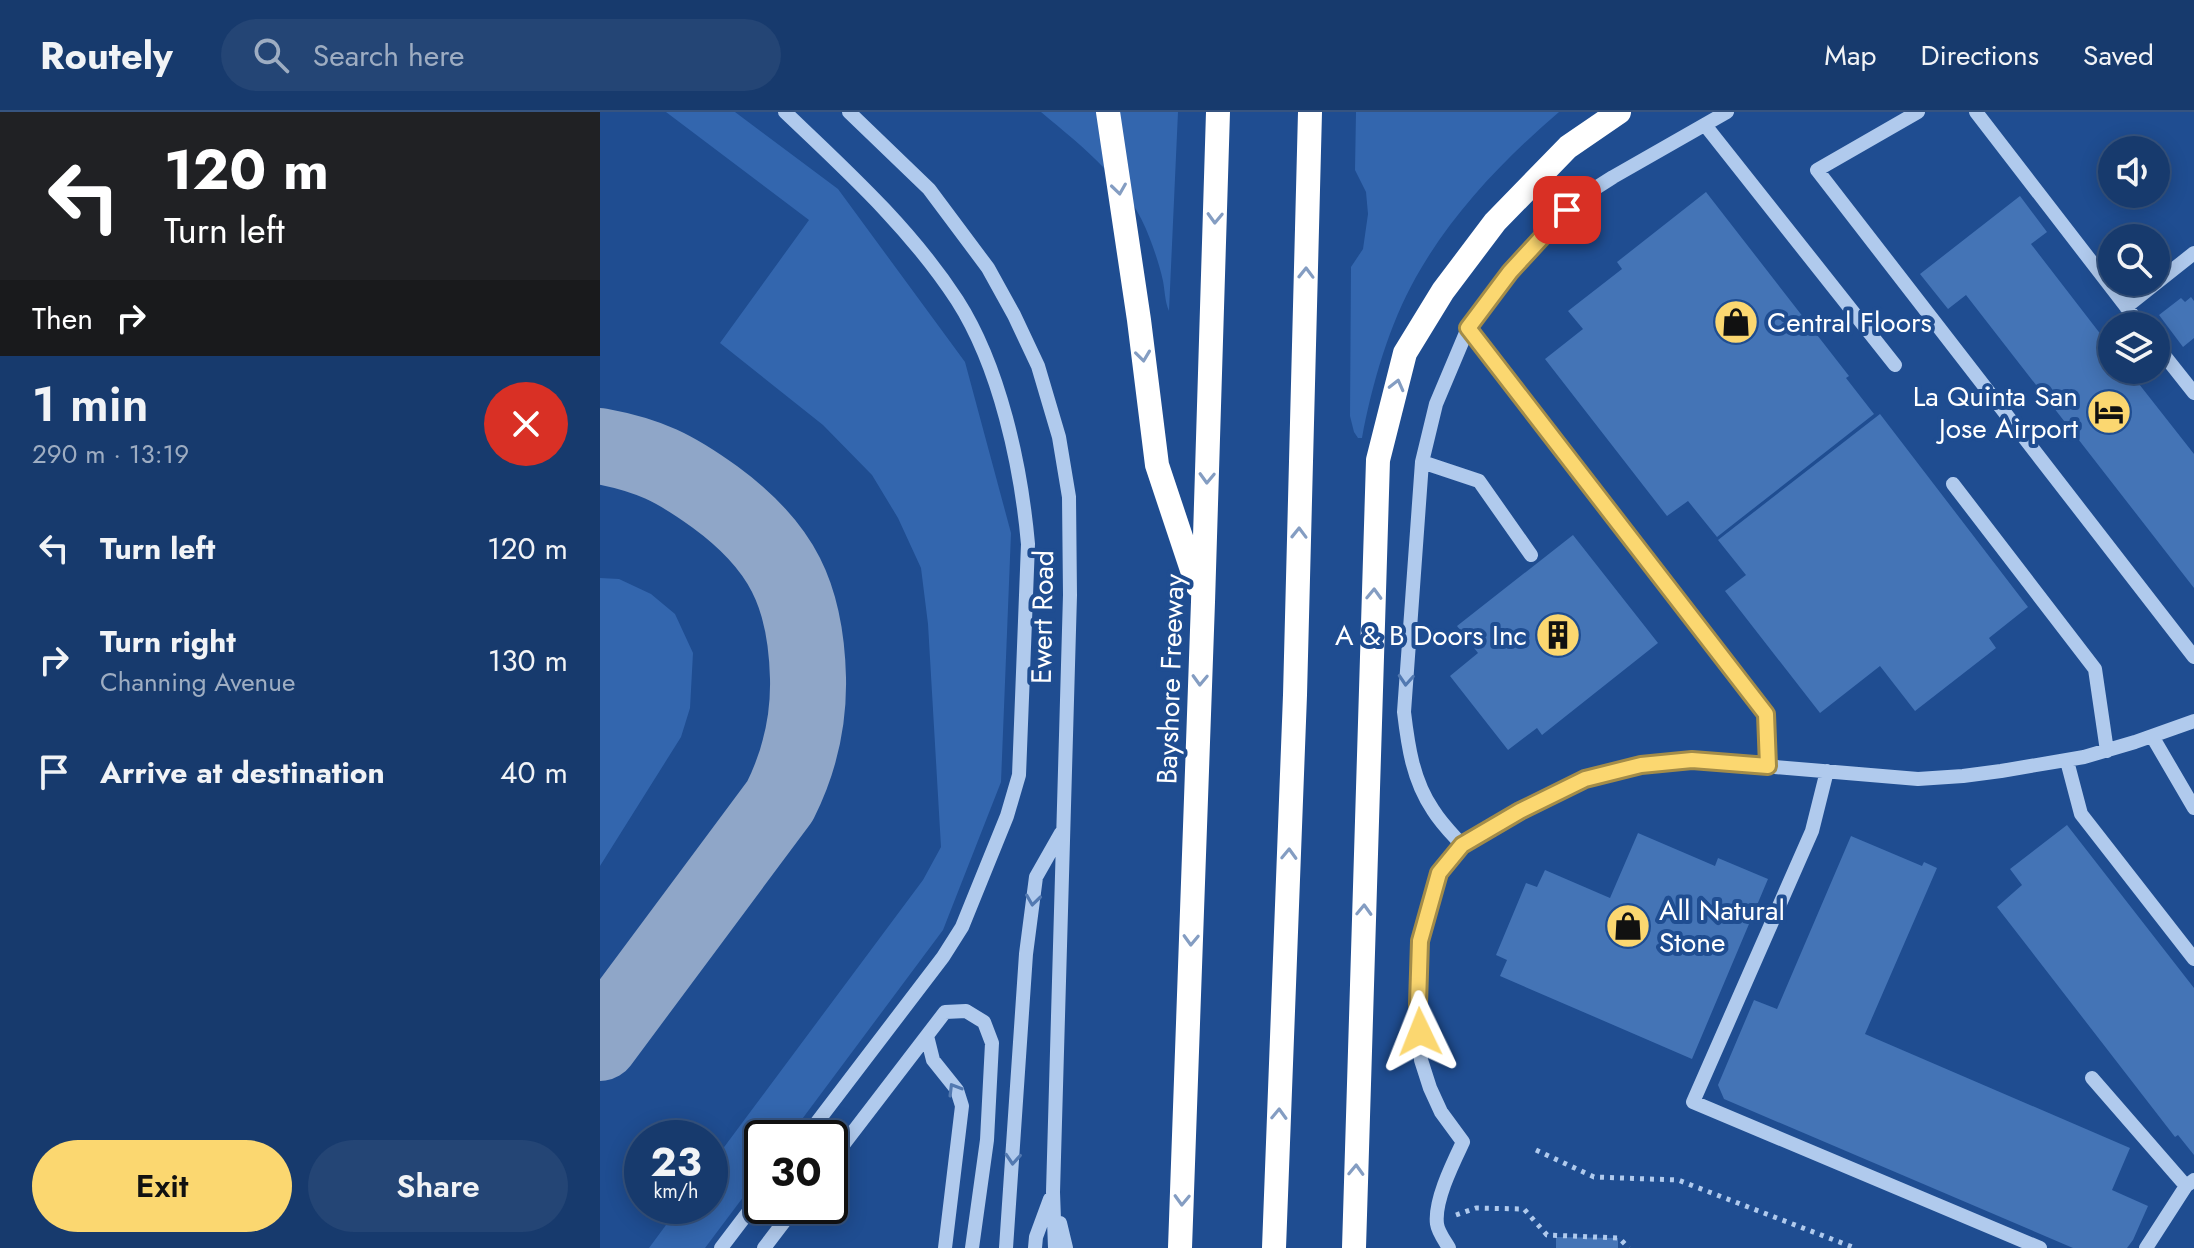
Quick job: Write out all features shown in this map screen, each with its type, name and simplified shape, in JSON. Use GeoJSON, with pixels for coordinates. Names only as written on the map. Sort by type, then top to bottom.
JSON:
{"type":"FeatureCollection","features":[{"type":"Feature","properties":{"kind":"highway"},"geometry":{"type":"LineString","coordinates":[[1108,112],[1157,465],[1203,602]]}},
{"type":"Feature","properties":{"kind":"highway"},"geometry":{"type":"LineString","coordinates":[[1211,112],[1216,168]]}},
{"type":"Feature","properties":{"kind":"highway","name":"Bayshore Freeway"},"geometry":{"type":"LineString","coordinates":[[1180,1248],[1218,112]]}},
{"type":"Feature","properties":{"kind":"highway"},"geometry":{"type":"LineString","coordinates":[[1274,1248],[1295,679],[1310,112]]}},
{"type":"Feature","properties":{"kind":"highway"},"geometry":{"type":"LineString","coordinates":[[1354,1248],[1378,460],[1405,353],[1443,291],[1495,222],[1568,147],[1619,112]]}},
{"type":"Feature","properties":{"kind":"street"},"geometry":{"type":"LineString","coordinates":[[785,112],[868,190],[916,243],[958,302],[986,357],[1001,402],[1025,506],[1028,544],[1019,775],[1007,816],[962,927],[943,957],[819,1120]]}},
{"type":"Feature","properties":{"kind":"street","name":"Ewert Road"},"geometry":{"type":"LineString","coordinates":[[849,112],[929,189],[988,268],[1038,366],[1059,437],[1069,497],[1070,595],[1053,1192],[1055,1248]]}},
{"type":"Feature","properties":{"kind":"street"},"geometry":{"type":"LineString","coordinates":[[1462,845],[1433,811],[1418,782],[1408,750],[1404,712],[1422,462],[1436,404],[1468,328],[1524,256],[1580,198],[1727,112]]}},
{"type":"Feature","properties":{"kind":"street"},"geometry":{"type":"LineString","coordinates":[[1918,112],[1817,170],[2194,657]]}},
{"type":"Feature","properties":{"kind":"street"},"geometry":{"type":"LineString","coordinates":[[1976,112],[2130,312]]}},
{"type":"Feature","properties":{"kind":"street"},"geometry":{"type":"LineString","coordinates":[[1705,125],[1895,365]]}},
{"type":"Feature","properties":{"kind":"street"},"geometry":{"type":"LineString","coordinates":[[2126,307],[2194,253]]}},
{"type":"Feature","properties":{"kind":"street"},"geometry":{"type":"LineString","coordinates":[[1468,328],[1766,714],[1768,766]]}},
{"type":"Feature","properties":{"kind":"street"},"geometry":{"type":"LineString","coordinates":[[2170,363],[2194,393]]}},
{"type":"Feature","properties":{"kind":"street"},"geometry":{"type":"LineString","coordinates":[[1422,462],[1479,481],[1531,555]]}},
{"type":"Feature","properties":{"kind":"street"},"geometry":{"type":"LineString","coordinates":[[1953,484],[2095,669],[2107,751]]}},
{"type":"Feature","properties":{"kind":"street"},"geometry":{"type":"LineString","coordinates":[[1449,1248],[1437,1225],[1448,1174],[1463,1142],[1441,1112],[1421,1060],[1418,1004],[1420,941],[1439,873],[1462,845],[1520,811],[1585,779],[1641,765],[1692,760],[1918,779],[2067,761],[2107,751],[2194,721]]}},
{"type":"Feature","properties":{"kind":"street"},"geometry":{"type":"LineString","coordinates":[[2152,736],[2194,808]]}},
{"type":"Feature","properties":{"kind":"street"},"geometry":{"type":"LineString","coordinates":[[2067,761],[2081,814],[2194,959]]}},
{"type":"Feature","properties":{"kind":"street"},"geometry":{"type":"LineString","coordinates":[[1827,771],[1812,831],[1693,1102],[2040,1248]]}},
{"type":"Feature","properties":{"kind":"street"},"geometry":{"type":"LineString","coordinates":[[1006,1248],[1026,954],[1036,877],[1063,829]]}},
{"type":"Feature","properties":{"kind":"street"},"geometry":{"type":"LineString","coordinates":[[848,1139],[945,1012],[966,1011],[984,1022],[992,1043],[987,1140],[972,1248]]}},
{"type":"Feature","properties":{"kind":"street"},"geometry":{"type":"LineString","coordinates":[[927,1036],[933,1060],[957,1090],[962,1106],[945,1248]]}},
{"type":"Feature","properties":{"kind":"street"},"geometry":{"type":"LineString","coordinates":[[2092,1078],[2190,1183],[2164,1217],[2146,1248]]}},
{"type":"Feature","properties":{"kind":"street","name":"Ewert Road"},"geometry":{"type":"LineString","coordinates":[[1035,1248],[1036,1237],[1053,1192]]}},
{"type":"Feature","properties":{"kind":"street","name":"Ewert Road"},"geometry":{"type":"LineString","coordinates":[[1053,1192],[1066,1248]]}},
{"type":"Feature","properties":{"kind":"street"},"geometry":{"type":"LineString","coordinates":[[721,1248],[744,1218]]}},
{"type":"Feature","properties":{"kind":"street"},"geometry":{"type":"LineString","coordinates":[[764,1248],[782,1224]]}},
{"type":"Feature","properties":{"kind":"path"},"geometry":{"type":"LineString","coordinates":[[1536,1150],[1594,1177],[1678,1180],[1855,1248]]}},
{"type":"Feature","properties":{"kind":"path"},"geometry":{"type":"LineString","coordinates":[[1439,1214],[1458,1215],[1476,1208],[1524,1209],[1547,1235],[1619,1238],[1629,1248]]}},
{"type":"Feature","properties":{"kind":"shaded area"},"geometry":{"type":"Polygon","coordinates":[[[666,112],[735,112],[838,189],[965,362],[1011,533],[1001,782],[943,930],[801,1120],[744,1120],[923,880],[941,847],[928,624],[921,568],[898,518],[872,475],[823,425],[720,343],[809,220],[666,112]]]}},
{"type":"Feature","properties":{"kind":"shaded area"},"geometry":{"type":"Polygon","coordinates":[[[1041,112],[1178,112],[1169,311],[1154,249],[1131,201],[1104,168],[1041,112]]]}},
{"type":"Feature","properties":{"kind":"shaded area"},"geometry":{"type":"Polygon","coordinates":[[[1356,112],[1559,112],[1480,188],[1430,253],[1398,315],[1383,355],[1362,438],[1354,432],[1350,416],[1351,267],[1363,249],[1368,214],[1366,192],[1355,170],[1356,112]]]}},
{"type":"Feature","properties":{"kind":"shaded area"},"geometry":{"type":"Polygon","coordinates":[[[600,578],[619,579],[651,594],[675,614],[693,653],[690,708],[681,737],[600,866],[600,578]]]}},
{"type":"Feature","properties":{"kind":"shaded area"},"geometry":{"type":"Polygon","coordinates":[[[744,1120],[744,1196],[728,1217],[728,1142],[744,1120]]]}},
{"type":"Feature","properties":{"kind":"shaded area"},"geometry":{"type":"Polygon","coordinates":[[[667,1224],[723,1224],[705,1248],[649,1248],[667,1224]]]}},
{"type":"Feature","properties":{"kind":"building"},"geometry":{"type":"Polygon","coordinates":[[[1706,192],[1849,376],[1846,378],[1874,414],[1717,537],[1688,501],[1667,516],[1545,359],[1583,329],[1568,311],[1622,269],[1617,262],[1706,192]]]}},
{"type":"Feature","properties":{"kind":"building","name":"La Quinta San Jose Airport"},"geometry":{"type":"Polygon","coordinates":[[[2020,196],[2047,232],[2031,244],[2098,331],[2098,384],[2139,384],[2194,454],[2194,588],[1966,295],[1948,309],[1920,274],[2020,196]]]}},
{"type":"Feature","properties":{"kind":"building"},"geometry":{"type":"Polygon","coordinates":[[[2191,297],[2194,301],[2194,338],[2183,347],[2170,330],[2170,312],[2163,312],[2181,298],[2185,302],[2191,297]]]}},
{"type":"Feature","properties":{"kind":"building"},"geometry":{"type":"Polygon","coordinates":[[[1880,414],[2028,607],[1989,638],[1996,648],[1915,711],[1880,666],[1820,713],[1725,591],[1746,575],[1718,540],[1880,414]]]}},
{"type":"Feature","properties":{"kind":"building","name":"A & B Doors Inc"},"geometry":{"type":"Polygon","coordinates":[[[1573,535],[1658,643],[1542,735],[1537,728],[1508,750],[1450,676],[1478,653],[1457,626],[1573,535]]]}},
{"type":"Feature","properties":{"kind":"building"},"geometry":{"type":"Polygon","coordinates":[[[2067,825],[2194,988],[2194,1155],[2178,1135],[2175,1137],[1997,907],[2022,885],[2010,869],[2067,825]]]}},
{"type":"Feature","properties":{"kind":"building","name":"All Natural Stone"},"geometry":{"type":"Polygon","coordinates":[[[1638,833],[1715,866],[1718,858],[1768,879],[1692,1059],[1500,976],[1507,960],[1496,955],[1526,883],[1537,887],[1545,870],[1610,898],[1638,833]]]}},
{"type":"Feature","properties":{"kind":"building"},"geometry":{"type":"Polygon","coordinates":[[[1851,836],[1922,866],[1924,862],[1937,868],[1865,1034],[2130,1148],[2112,1190],[2148,1206],[2127,1248],[2073,1248],[1724,1099],[1718,1085],[1754,1000],[1777,1009],[1851,836]]]}},
{"type":"Feature","properties":{"kind":"building"},"geometry":{"type":"Polygon","coordinates":[[[1556,1237],[1618,1238],[1618,1248],[1556,1248],[1556,1237]]]}},
{"type":"Feature","properties":{"kind":"taxiway"},"geometry":{"type":"LineString","coordinates":[[600,446],[647,458],[674,470],[715,497],[758,534],[786,575],[795,597],[802,622],[808,678],[802,741],[780,801],[600,1043]]}},
{"type":"Feature","properties":{"kind":"place","name":"Central Floors"},"geometry":{"type":"Point","coordinates":[1736,322]}},
{"type":"Feature","properties":{"kind":"place","name":"La Quinta San Jose Airport"},"geometry":{"type":"Point","coordinates":[2109,412]}},
{"type":"Feature","properties":{"kind":"place","name":"A & B Doors Inc"},"geometry":{"type":"Point","coordinates":[1558,635]}},
{"type":"Feature","properties":{"kind":"place","name":"All Natural Stone"},"geometry":{"type":"Point","coordinates":[1628,926]}},
{"type":"Feature","properties":{"kind":"route"},"geometry":{"type":"LineString","coordinates":[[1420,1032],[1420,941],[1439,873],[1462,845],[1520,811],[1585,779],[1641,765],[1692,760],[1768,766],[1766,714],[1468,328],[1510,272],[1567,210]]}}]}
